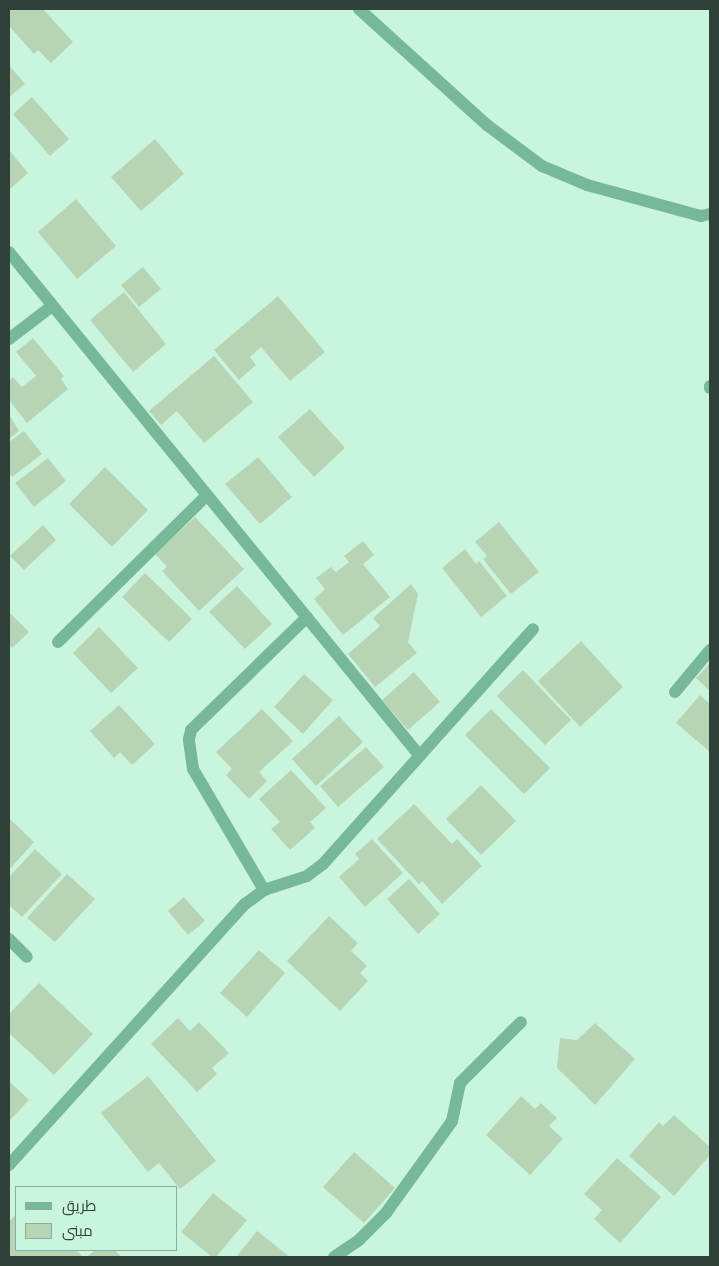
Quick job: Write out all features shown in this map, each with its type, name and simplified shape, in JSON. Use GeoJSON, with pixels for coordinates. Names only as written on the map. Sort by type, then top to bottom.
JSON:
{"type":"FeatureCollection","features":[{"type":"Feature","properties":{"kind":"street"},"geometry":{"type":"LineString","coordinates":[[359,9],[487,125],[542,166],[587,184],[660,205],[702,216],[710,214]]}},
{"type":"Feature","properties":{"kind":"street"},"geometry":{"type":"LineString","coordinates":[[9,252],[419,754]]}},
{"type":"Feature","properties":{"kind":"street"},"geometry":{"type":"LineString","coordinates":[[9,339],[52,306]]}},
{"type":"Feature","properties":{"kind":"street"},"geometry":{"type":"LineString","coordinates":[[58,642],[92,606],[207,495]]}},
{"type":"Feature","properties":{"kind":"street"},"geometry":{"type":"LineString","coordinates":[[264,890],[193,769],[189,738],[192,730],[307,617]]}},
{"type":"Feature","properties":{"kind":"street"},"geometry":{"type":"LineString","coordinates":[[9,1165],[245,904],[264,890],[307,876],[323,864],[419,754],[534,629]]}},
{"type":"Feature","properties":{"kind":"street"},"geometry":{"type":"LineString","coordinates":[[675,692],[710,650]]}},
{"type":"Feature","properties":{"kind":"street"},"geometry":{"type":"LineString","coordinates":[[9,940],[26,958]]}},
{"type":"Feature","properties":{"kind":"street"},"geometry":{"type":"LineString","coordinates":[[334,1257],[359,1240],[386,1213],[452,1121],[460,1083],[521,1022]]}},
{"type":"Feature","properties":{"kind":"building"},"geometry":{"type":"Polygon","coordinates":[[[9,9],[43,9],[73,42],[51,63],[38,50],[34,54],[9,26],[9,9]]]}},
{"type":"Feature","properties":{"kind":"building"},"geometry":{"type":"Polygon","coordinates":[[[9,65],[25,84],[9,97],[9,65]]]}},
{"type":"Feature","properties":{"kind":"building"},"geometry":{"type":"Polygon","coordinates":[[[32,97],[69,139],[50,156],[13,114],[32,97]]]}},
{"type":"Feature","properties":{"kind":"building"},"geometry":{"type":"Polygon","coordinates":[[[155,139],[184,174],[141,211],[111,177],[155,139]]]}},
{"type":"Feature","properties":{"kind":"building"},"geometry":{"type":"Polygon","coordinates":[[[9,150],[28,173],[9,190],[9,150]]]}},
{"type":"Feature","properties":{"kind":"building"},"geometry":{"type":"Polygon","coordinates":[[[76,199],[116,246],[77,279],[38,232],[76,199]]]}},
{"type":"Feature","properties":{"kind":"building"},"geometry":{"type":"Polygon","coordinates":[[[143,267],[161,289],[139,307],[121,285],[143,267]]]}},
{"type":"Feature","properties":{"kind":"building"},"geometry":{"type":"Polygon","coordinates":[[[124,292],[166,344],[133,372],[90,320],[124,292]]]}},
{"type":"Feature","properties":{"kind":"building"},"geometry":{"type":"Polygon","coordinates":[[[278,296],[325,352],[290,381],[261,347],[250,357],[256,365],[239,380],[214,350],[278,296]]]}},
{"type":"Feature","properties":{"kind":"building"},"geometry":{"type":"Polygon","coordinates":[[[33,338],[64,376],[61,379],[68,389],[27,423],[9,400],[9,381],[13,377],[22,387],[36,376],[16,352],[33,338]]]}},
{"type":"Feature","properties":{"kind":"building"},"geometry":{"type":"Polygon","coordinates":[[[214,356],[253,402],[204,443],[177,411],[161,425],[149,411],[214,356]]]}},
{"type":"Feature","properties":{"kind":"building"},"geometry":{"type":"Polygon","coordinates":[[[310,409],[345,448],[314,477],[278,437],[310,409]]]}},
{"type":"Feature","properties":{"kind":"building"},"geometry":{"type":"Polygon","coordinates":[[[9,414],[19,431],[9,439],[9,414]]]}},
{"type":"Feature","properties":{"kind":"building"},"geometry":{"type":"Polygon","coordinates":[[[24,431],[42,454],[12,477],[9,473],[9,442],[24,431]]]}},
{"type":"Feature","properties":{"kind":"building"},"geometry":{"type":"Polygon","coordinates":[[[258,457],[292,497],[260,524],[225,484],[258,457]]]}},
{"type":"Feature","properties":{"kind":"building"},"geometry":{"type":"Polygon","coordinates":[[[48,458],[66,481],[34,507],[15,483],[48,458]]]}},
{"type":"Feature","properties":{"kind":"building"},"geometry":{"type":"Polygon","coordinates":[[[105,467],[148,510],[112,547],[69,504],[105,467]]]}},
{"type":"Feature","properties":{"kind":"building"},"geometry":{"type":"Polygon","coordinates":[[[195,517],[244,569],[199,611],[162,571],[167,567],[155,554],[195,517]]]}},
{"type":"Feature","properties":{"kind":"building"},"geometry":{"type":"Polygon","coordinates":[[[499,522],[539,572],[511,594],[483,559],[487,556],[475,542],[499,522]]]}},
{"type":"Feature","properties":{"kind":"building"},"geometry":{"type":"Polygon","coordinates":[[[43,525],[56,540],[24,570],[10,556],[43,525]]]}},
{"type":"Feature","properties":{"kind":"building"},"geometry":{"type":"Polygon","coordinates":[[[363,541],[374,555],[363,564],[390,597],[343,635],[314,599],[325,589],[316,578],[331,567],[336,572],[349,562],[344,556],[363,541]]]}},
{"type":"Feature","properties":{"kind":"building"},"geometry":{"type":"Polygon","coordinates":[[[465,549],[476,564],[479,561],[507,596],[481,617],[442,568],[465,549]]]}},
{"type":"Feature","properties":{"kind":"building"},"geometry":{"type":"Polygon","coordinates":[[[145,573],[192,619],[169,642],[122,597],[145,573]]]}},
{"type":"Feature","properties":{"kind":"building"},"geometry":{"type":"Polygon","coordinates":[[[411,584],[418,594],[408,642],[417,653],[375,687],[348,654],[380,626],[373,618],[411,584]]]}},
{"type":"Feature","properties":{"kind":"building"},"geometry":{"type":"Polygon","coordinates":[[[237,586],[272,624],[245,649],[209,612],[237,586]]]}},
{"type":"Feature","properties":{"kind":"building"},"geometry":{"type":"Polygon","coordinates":[[[9,612],[29,632],[12,648],[9,644],[9,612]]]}},
{"type":"Feature","properties":{"kind":"building"},"geometry":{"type":"Polygon","coordinates":[[[99,627],[138,668],[111,693],[73,653],[99,627]]]}},
{"type":"Feature","properties":{"kind":"building"},"geometry":{"type":"Polygon","coordinates":[[[581,641],[623,687],[580,727],[538,681],[581,641]]]}},
{"type":"Feature","properties":{"kind":"building"},"geometry":{"type":"Polygon","coordinates":[[[710,663],[710,691],[696,678],[710,663]]]}},
{"type":"Feature","properties":{"kind":"building"},"geometry":{"type":"Polygon","coordinates":[[[523,670],[571,720],[545,745],[497,696],[523,670]]]}},
{"type":"Feature","properties":{"kind":"building"},"geometry":{"type":"Polygon","coordinates":[[[414,672],[440,702],[408,730],[382,700],[414,672]]]}},
{"type":"Feature","properties":{"kind":"building"},"geometry":{"type":"Polygon","coordinates":[[[304,674],[333,700],[303,734],[274,707],[304,674]]]}},
{"type":"Feature","properties":{"kind":"building"},"geometry":{"type":"Polygon","coordinates":[[[700,695],[710,704],[710,752],[676,723],[700,695]]]}},
{"type":"Feature","properties":{"kind":"building"},"geometry":{"type":"Polygon","coordinates":[[[119,705],[155,744],[132,765],[120,752],[114,758],[90,731],[119,705]]]}},
{"type":"Feature","properties":{"kind":"building"},"geometry":{"type":"Polygon","coordinates":[[[262,709],[293,741],[259,772],[267,781],[249,799],[226,775],[232,769],[216,752],[262,709]]]}},
{"type":"Feature","properties":{"kind":"building"},"geometry":{"type":"Polygon","coordinates":[[[491,709],[550,768],[524,794],[465,735],[491,709]]]}},
{"type":"Feature","properties":{"kind":"building"},"geometry":{"type":"Polygon","coordinates":[[[339,716],[363,742],[316,786],[292,759],[339,716]]]}},
{"type":"Feature","properties":{"kind":"building"},"geometry":{"type":"Polygon","coordinates":[[[366,747],[384,767],[338,807],[320,786],[366,747]]]}},
{"type":"Feature","properties":{"kind":"building"},"geometry":{"type":"Polygon","coordinates":[[[291,770],[326,808],[310,822],[315,828],[290,850],[271,829],[280,822],[259,799],[291,770]]]}},
{"type":"Feature","properties":{"kind":"building"},"geometry":{"type":"Polygon","coordinates":[[[481,785],[516,821],[481,855],[446,819],[481,785]]]}},
{"type":"Feature","properties":{"kind":"building"},"geometry":{"type":"Polygon","coordinates":[[[414,804],[452,844],[457,839],[482,866],[442,904],[422,881],[419,884],[377,839],[414,804]]]}},
{"type":"Feature","properties":{"kind":"building"},"geometry":{"type":"Polygon","coordinates":[[[9,818],[34,842],[9,870],[9,818]]]}},
{"type":"Feature","properties":{"kind":"building"},"geometry":{"type":"Polygon","coordinates":[[[372,839],[403,873],[365,907],[339,877],[359,859],[355,854],[372,839]]]}},
{"type":"Feature","properties":{"kind":"building"},"geometry":{"type":"Polygon","coordinates":[[[35,849],[62,874],[22,917],[9,905],[9,877],[35,849]]]}},
{"type":"Feature","properties":{"kind":"building"},"geometry":{"type":"Polygon","coordinates":[[[67,874],[95,899],[55,942],[27,918],[67,874]]]}},
{"type":"Feature","properties":{"kind":"building"},"geometry":{"type":"Polygon","coordinates":[[[409,879],[440,914],[418,934],[387,899],[409,879]]]}},
{"type":"Feature","properties":{"kind":"building"},"geometry":{"type":"Polygon","coordinates":[[[184,897],[205,921],[188,935],[168,911],[184,897]]]}},
{"type":"Feature","properties":{"kind":"building"},"geometry":{"type":"Polygon","coordinates":[[[329,916],[358,943],[351,951],[367,966],[360,973],[368,981],[340,1011],[287,961],[329,916]]]}},
{"type":"Feature","properties":{"kind":"building"},"geometry":{"type":"Polygon","coordinates":[[[259,950],[285,973],[247,1017],[220,993],[259,950]]]}},
{"type":"Feature","properties":{"kind":"building"},"geometry":{"type":"Polygon","coordinates":[[[39,983],[93,1034],[54,1075],[9,1033],[9,1014],[39,983]]]}},
{"type":"Feature","properties":{"kind":"building"},"geometry":{"type":"Polygon","coordinates":[[[178,1018],[190,1031],[199,1022],[229,1053],[212,1068],[217,1074],[197,1092],[151,1044],[178,1018]]]}},
{"type":"Feature","properties":{"kind":"building"},"geometry":{"type":"Polygon","coordinates":[[[595,1023],[635,1059],[595,1105],[557,1068],[560,1038],[577,1040],[595,1023]]]}},
{"type":"Feature","properties":{"kind":"building"},"geometry":{"type":"Polygon","coordinates":[[[148,1076],[216,1161],[180,1189],[159,1163],[148,1172],[101,1113],[148,1076]]]}},
{"type":"Feature","properties":{"kind":"building"},"geometry":{"type":"Polygon","coordinates":[[[9,1081],[29,1100],[9,1121],[9,1081]]]}},
{"type":"Feature","properties":{"kind":"building"},"geometry":{"type":"Polygon","coordinates":[[[521,1096],[535,1109],[541,1103],[557,1118],[549,1126],[563,1139],[530,1175],[486,1135],[521,1096]]]}},
{"type":"Feature","properties":{"kind":"building"},"geometry":{"type":"Polygon","coordinates":[[[674,1115],[710,1147],[710,1155],[674,1196],[629,1156],[659,1122],[663,1126],[674,1115]]]}},
{"type":"Feature","properties":{"kind":"building"},"geometry":{"type":"Polygon","coordinates":[[[354,1152],[395,1188],[364,1223],[323,1187],[354,1152]]]}},
{"type":"Feature","properties":{"kind":"building"},"geometry":{"type":"Polygon","coordinates":[[[617,1158],[661,1197],[620,1243],[594,1219],[602,1210],[584,1194],[617,1158]]]}},
{"type":"Feature","properties":{"kind":"building"},"geometry":{"type":"Polygon","coordinates":[[[213,1193],[247,1220],[216,1257],[212,1257],[181,1232],[213,1193]]]}},
{"type":"Feature","properties":{"kind":"building"},"geometry":{"type":"Polygon","coordinates":[[[15,1216],[15,1251],[77,1251],[83,1257],[9,1257],[9,1221],[15,1216]]]}},
{"type":"Feature","properties":{"kind":"building"},"geometry":{"type":"Polygon","coordinates":[[[257,1231],[290,1257],[236,1257],[257,1231]]]}},
{"type":"Feature","properties":{"kind":"building"},"geometry":{"type":"Polygon","coordinates":[[[94,1251],[116,1251],[121,1257],[87,1257],[94,1251]]]}}]}
